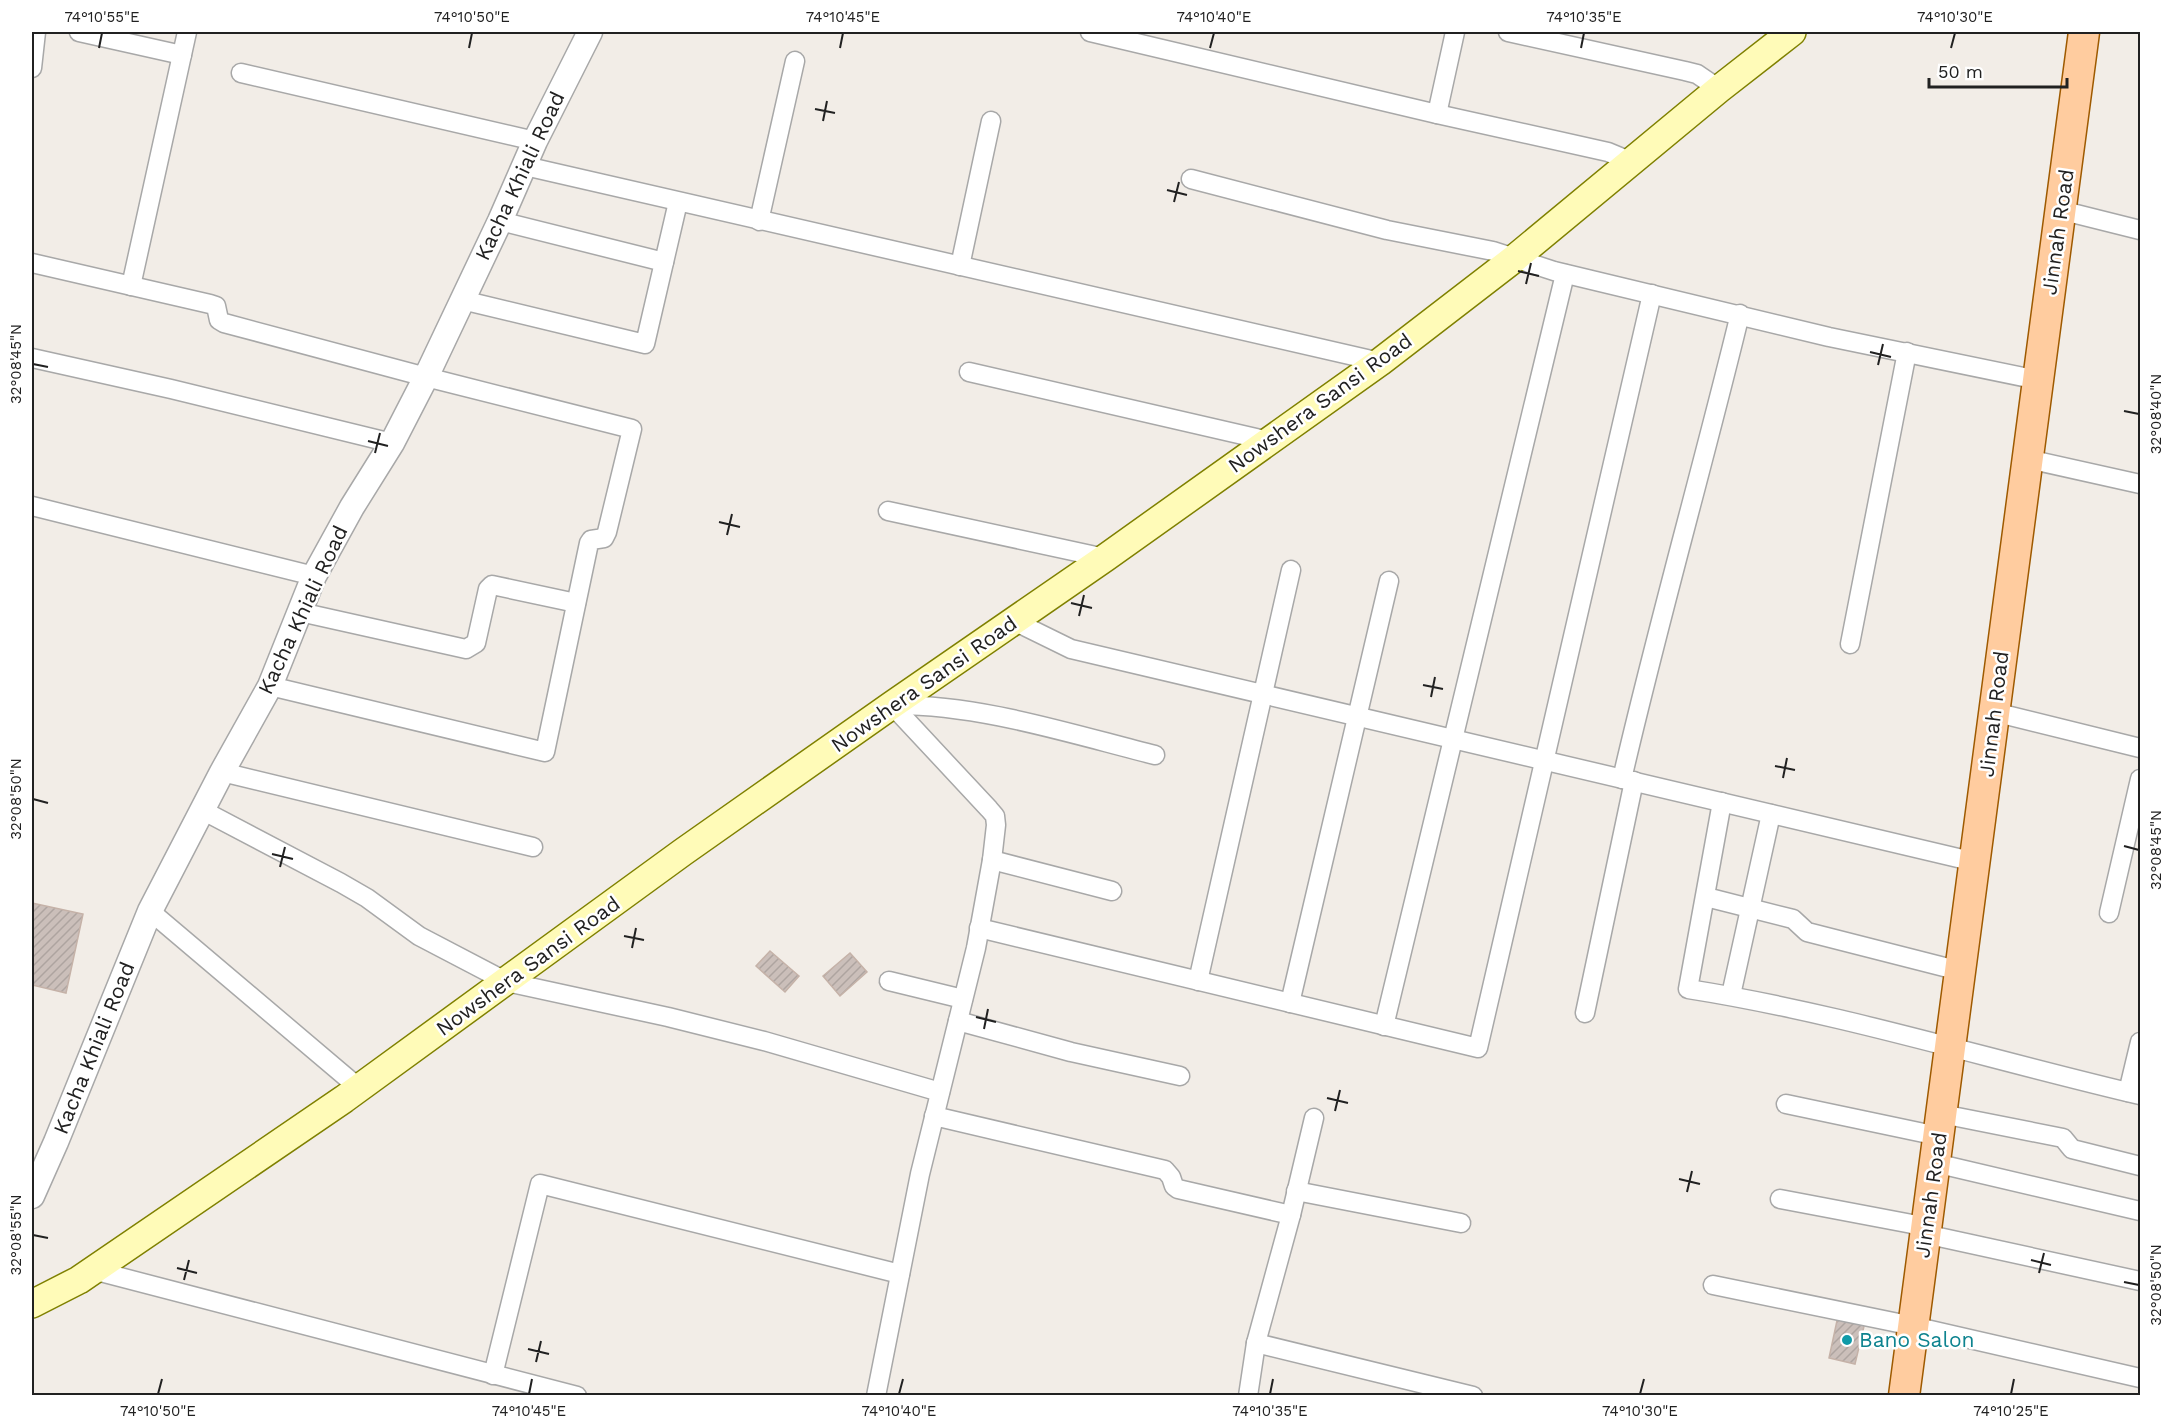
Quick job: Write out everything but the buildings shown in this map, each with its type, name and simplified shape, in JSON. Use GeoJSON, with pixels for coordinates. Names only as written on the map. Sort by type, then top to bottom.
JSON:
{"type":"FeatureCollection","features":[{"type":"Feature","properties":{"kind":"main road","name":"Nowshera Sansi Road"},"geometry":{"type":"LineString","coordinates":[[32,1304],[79,1280],[359,1088],[682,852],[1105,558],[1380,362],[1515,258],[1629,166],[1719,89],[1792,32]]}},
{"type":"Feature","properties":{"kind":"main road","name":"Jinnah Road"},"geometry":{"type":"LineString","coordinates":[[1904,1395],[2084,32]]}},
{"type":"Feature","properties":{"kind":"street"},"geometry":{"type":"LineString","coordinates":[[32,68],[36,32]]}},
{"type":"Feature","properties":{"kind":"street"},"geometry":{"type":"LineString","coordinates":[[79,32],[182,55]]}},
{"type":"Feature","properties":{"kind":"street"},"geometry":{"type":"LineString","coordinates":[[131,286],[187,32]]}},
{"type":"Feature","properties":{"kind":"street","name":"Kacha Khiali Road"},"geometry":{"type":"LineString","coordinates":[[32,1196],[150,911],[222,772],[270,686],[314,576],[352,507],[392,443],[426,377],[535,141],[590,32]]}},
{"type":"Feature","properties":{"kind":"street"},"geometry":{"type":"LineString","coordinates":[[1090,32],[1608,152],[1620,157],[1629,166]]}},
{"type":"Feature","properties":{"kind":"street"},"geometry":{"type":"LineString","coordinates":[[1437,114],[1455,32]]}},
{"type":"Feature","properties":{"kind":"street"},"geometry":{"type":"LineString","coordinates":[[1508,32],[1697,74],[1719,89]]}},
{"type":"Feature","properties":{"kind":"street"},"geometry":{"type":"LineString","coordinates":[[759,221],[795,61]]}},
{"type":"Feature","properties":{"kind":"street"},"geometry":{"type":"LineString","coordinates":[[241,73],[535,141]]}},
{"type":"Feature","properties":{"kind":"street"},"geometry":{"type":"LineString","coordinates":[[960,266],[991,121]]}},
{"type":"Feature","properties":{"kind":"street"},"geometry":{"type":"LineString","coordinates":[[525,166],[1380,362]]}},
{"type":"Feature","properties":{"kind":"street"},"geometry":{"type":"LineString","coordinates":[[1191,179],[1387,230],[1493,251],[1564,274],[1740,314],[1828,337],[2038,380]]}},
{"type":"Feature","properties":{"kind":"street"},"geometry":{"type":"LineString","coordinates":[[462,300],[645,344],[678,202]]}},
{"type":"Feature","properties":{"kind":"street"},"geometry":{"type":"LineString","coordinates":[[2060,210],[2140,230]]}},
{"type":"Feature","properties":{"kind":"street"},"geometry":{"type":"LineString","coordinates":[[500,221],[664,262]]}},
{"type":"Feature","properties":{"kind":"street"},"geometry":{"type":"LineString","coordinates":[[32,263],[210,304],[216,306],[219,320],[224,323],[632,429],[607,532],[604,538],[591,540],[589,543],[545,752],[270,686]]}},
{"type":"Feature","properties":{"kind":"street"},"geometry":{"type":"LineString","coordinates":[[1384,1026],[1564,274]]}},
{"type":"Feature","properties":{"kind":"street"},"geometry":{"type":"LineString","coordinates":[[978,928],[1479,1048],[1652,294]]}},
{"type":"Feature","properties":{"kind":"street"},"geometry":{"type":"LineString","coordinates":[[1585,1013],[1647,671],[1691,512],[1740,314]]}},
{"type":"Feature","properties":{"kind":"street"},"geometry":{"type":"LineString","coordinates":[[1851,644],[1907,352]]}},
{"type":"Feature","properties":{"kind":"street"},"geometry":{"type":"LineString","coordinates":[[32,358],[392,443]]}},
{"type":"Feature","properties":{"kind":"street"},"geometry":{"type":"LineString","coordinates":[[969,372],[1269,441]]}},
{"type":"Feature","properties":{"kind":"street"},"geometry":{"type":"LineString","coordinates":[[2028,459],[2140,484]]}},
{"type":"Feature","properties":{"kind":"street"},"geometry":{"type":"LineString","coordinates":[[32,506],[314,576]]}},
{"type":"Feature","properties":{"kind":"street"},"geometry":{"type":"LineString","coordinates":[[888,511],[1105,558]]}},
{"type":"Feature","properties":{"kind":"street"},"geometry":{"type":"LineString","coordinates":[[1198,981],[1291,570]]}},
{"type":"Feature","properties":{"kind":"street"},"geometry":{"type":"LineString","coordinates":[[1290,1003],[1389,581]]}},
{"type":"Feature","properties":{"kind":"street"},"geometry":{"type":"LineString","coordinates":[[300,612],[466,649],[476,643],[488,589],[492,585],[576,603]]}},
{"type":"Feature","properties":{"kind":"street"},"geometry":{"type":"LineString","coordinates":[[1014,621],[1071,649],[1975,862]]}},
{"type":"Feature","properties":{"kind":"street"},"geometry":{"type":"LineString","coordinates":[[892,705],[921,705],[969,711],[1155,754]]}},
{"type":"Feature","properties":{"kind":"street"},"geometry":{"type":"LineString","coordinates":[[876,1395],[920,1174],[976,948],[996,825],[995,816],[892,705]]}},
{"type":"Feature","properties":{"kind":"street"},"geometry":{"type":"LineString","coordinates":[[1994,712],[2140,748]]}},
{"type":"Feature","properties":{"kind":"street"},"geometry":{"type":"LineString","coordinates":[[222,772],[533,847]]}},
{"type":"Feature","properties":{"kind":"street"},"geometry":{"type":"LineString","coordinates":[[2109,913],[2140,780]]}},
{"type":"Feature","properties":{"kind":"street"},"geometry":{"type":"LineString","coordinates":[[1722,802],[1688,988],[1731,995],[1951,1046],[2134,1094],[2140,1042]]}},
{"type":"Feature","properties":{"kind":"street"},"geometry":{"type":"LineString","coordinates":[[202,810],[358,893],[419,936],[507,982],[764,1041],[940,1092]]}},
{"type":"Feature","properties":{"kind":"street"},"geometry":{"type":"LineString","coordinates":[[1731,995],[1771,814]]}},
{"type":"Feature","properties":{"kind":"street"},"geometry":{"type":"LineString","coordinates":[[992,860],[1112,891]]}},
{"type":"Feature","properties":{"kind":"street"},"geometry":{"type":"LineString","coordinates":[[1706,897],[1793,920],[1807,932],[1960,971]]}},
{"type":"Feature","properties":{"kind":"street"},"geometry":{"type":"LineString","coordinates":[[150,911],[359,1088]]}},
{"type":"Feature","properties":{"kind":"street"},"geometry":{"type":"LineString","coordinates":[[889,981],[963,999]]}},
{"type":"Feature","properties":{"kind":"street"},"geometry":{"type":"LineString","coordinates":[[958,1021],[1071,1052],[1180,1076]]}},
{"type":"Feature","properties":{"kind":"street"},"geometry":{"type":"LineString","coordinates":[[1786,1104],[1938,1138],[2140,1211]]}},
{"type":"Feature","properties":{"kind":"street"},"geometry":{"type":"LineString","coordinates":[[934,1116],[1165,1170],[1178,1189],[1291,1215]]}},
{"type":"Feature","properties":{"kind":"street"},"geometry":{"type":"LineString","coordinates":[[1248,1395],[1256,1343],[1291,1215],[1314,1118]]}},
{"type":"Feature","properties":{"kind":"street"},"geometry":{"type":"LineString","coordinates":[[1938,1138],[2063,1138],[2072,1149],[2140,1166]]}},
{"type":"Feature","properties":{"kind":"street"},"geometry":{"type":"LineString","coordinates":[[494,1374],[540,1184],[900,1274]]}},
{"type":"Feature","properties":{"kind":"street"},"geometry":{"type":"LineString","coordinates":[[1296,1191],[1461,1223]]}},
{"type":"Feature","properties":{"kind":"street"},"geometry":{"type":"LineString","coordinates":[[1780,1199],[1912,1224],[1925,1234],[2140,1281]]}},
{"type":"Feature","properties":{"kind":"street"},"geometry":{"type":"LineString","coordinates":[[93,1270],[577,1395]]}},
{"type":"Feature","properties":{"kind":"street"},"geometry":{"type":"LineString","coordinates":[[1713,1285],[1913,1326],[2140,1378]]}},
{"type":"Feature","properties":{"kind":"street"},"geometry":{"type":"LineString","coordinates":[[1256,1343],[1473,1395]]}},
{"type":"Feature","properties":{"kind":"place","name":"Bano Salon"},"geometry":{"type":"Point","coordinates":[1847,1340]}}]}
